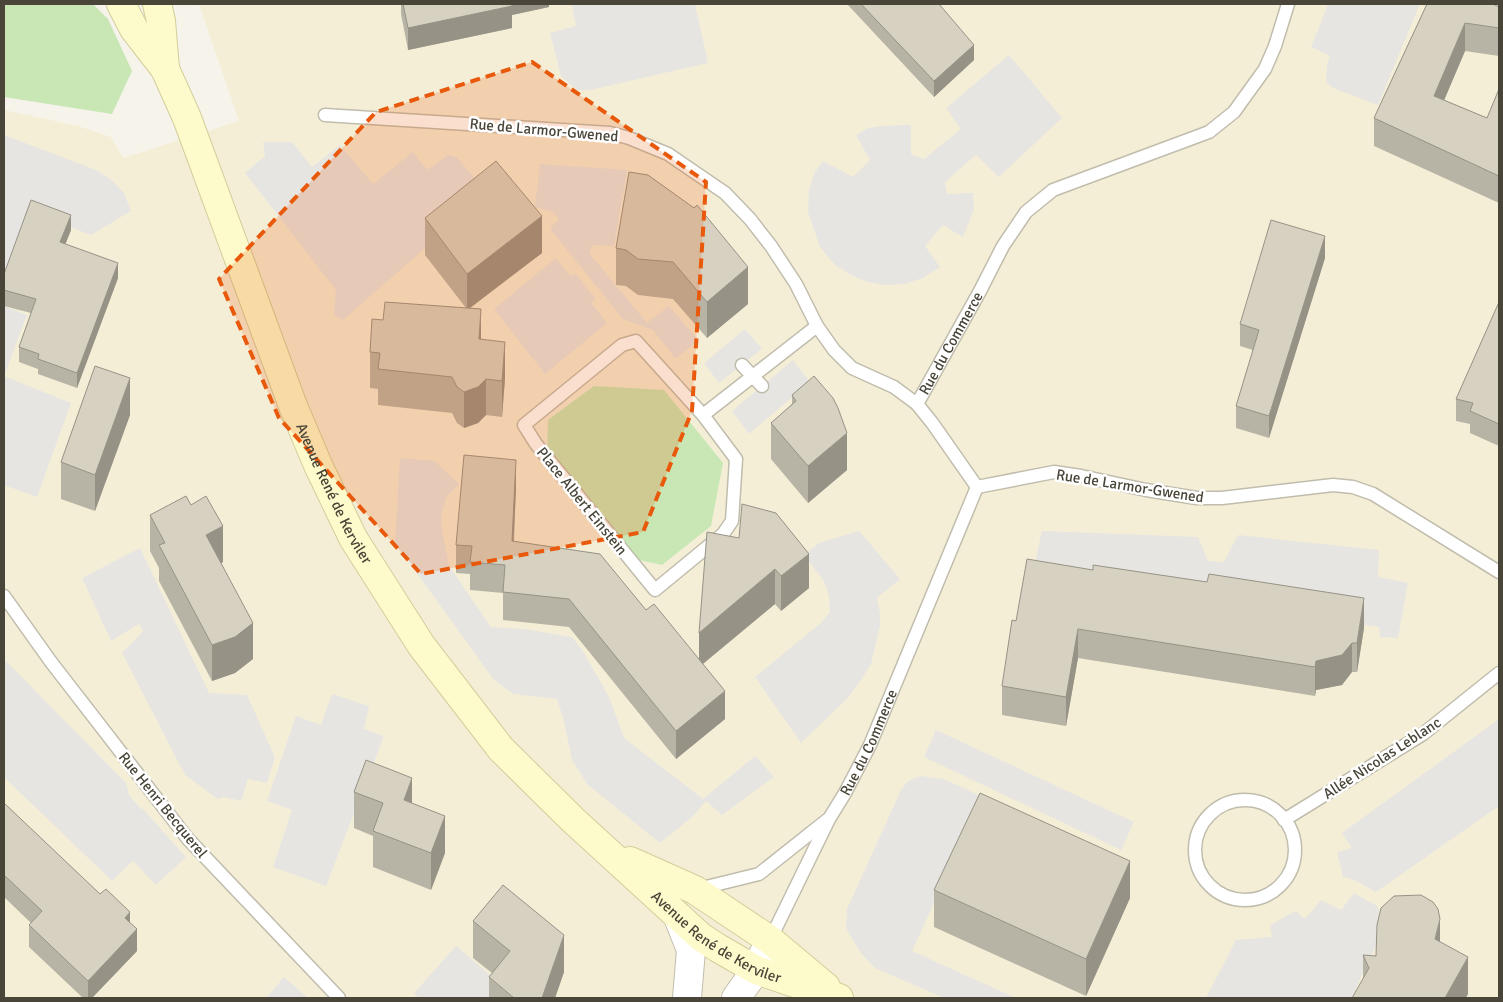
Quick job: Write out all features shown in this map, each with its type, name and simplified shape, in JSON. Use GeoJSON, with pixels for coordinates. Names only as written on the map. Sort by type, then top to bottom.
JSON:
{"type":"FeatureCollection","features":[{"type":"Feature","properties":{"kind":"main road","name":"Avenue René de Kerviler"},"geometry":{"type":"LineString","coordinates":[[121,4],[134,29],[165,69],[187,118],[293,406],[352,538],[420,645],[501,749],[573,820],[610,852],[678,917],[707,941],[756,970],[839,998]]}},
{"type":"Feature","properties":{"kind":"main road","name":"Avenue René de Kerviler"},"geometry":{"type":"LineString","coordinates":[[157,4],[161,21],[165,69]]}},
{"type":"Feature","properties":{"kind":"main road","name":"Avenue René de Kerviler"},"geometry":{"type":"LineString","coordinates":[[610,852],[695,890],[770,940],[839,998]]}},
{"type":"Feature","properties":{"kind":"street"},"geometry":{"type":"LineString","coordinates":[[678,917],[691,950],[687,998]]}},
{"type":"Feature","properties":{"kind":"street","name":"Rue du Commerce"},"geometry":{"type":"LineString","coordinates":[[736,998],[756,970],[770,940]]}},
{"type":"Feature","properties":{"kind":"lane","name":"Rue du Commerce"},"geometry":{"type":"LineString","coordinates":[[770,940],[829,819],[870,745],[977,487],[917,404],[980,291],[1002,246],[1026,212],[1054,190],[1209,132],[1234,112],[1265,69],[1275,46],[1288,4]]}},
{"type":"Feature","properties":{"kind":"lane","name":"Rue de Larmor-Gwened"},"geometry":{"type":"LineString","coordinates":[[325,115],[610,133],[629,138],[668,154],[725,193],[750,219],[771,246],[796,284],[817,326],[834,350],[852,368],[894,387],[917,404]]}},
{"type":"Feature","properties":{"kind":"lane"},"geometry":{"type":"LineString","coordinates":[[703,415],[817,326]]}},
{"type":"Feature","properties":{"kind":"lane","name":"Place Albert Einstein"},"geometry":{"type":"LineString","coordinates":[[636,341],[703,415],[736,459],[732,521],[723,534],[655,590],[536,444],[524,425],[622,345],[636,341]]}},
{"type":"Feature","properties":{"kind":"lane"},"geometry":{"type":"LineString","coordinates":[[742,365],[762,386]]}},
{"type":"Feature","properties":{"kind":"lane","name":"Rue de Larmor-Gwened"},"geometry":{"type":"LineString","coordinates":[[977,487],[1054,472],[1197,498],[1230,497],[1317,486],[1353,487],[1373,494],[1499,572]]}},
{"type":"Feature","properties":{"kind":"lane","name":"Rue Henri Becquerel"},"geometry":{"type":"LineString","coordinates":[[4,596],[51,662],[188,839],[339,998]]}},
{"type":"Feature","properties":{"kind":"lane","name":"Allée Nicolas Leblanc"},"geometry":{"type":"LineString","coordinates":[[1284,820],[1423,734],[1499,673]]}},
{"type":"Feature","properties":{"kind":"lane"},"geometry":{"type":"LineString","coordinates":[[1237,800],[1256,801],[1271,808],[1284,820],[1292,834],[1295,851],[1294,859],[1284,882],[1271,893],[1256,899],[1239,900],[1223,895],[1206,881],[1196,861],[1195,845],[1199,830],[1207,817],[1221,806],[1237,800]]}},
{"type":"Feature","properties":{"kind":"lane","name":"Rue du Commerce"},"geometry":{"type":"LineString","coordinates":[[695,890],[759,874],[829,819]]}},
{"type":"Feature","properties":{"kind":"highlighted area"},"geometry":{"type":"Polygon","coordinates":[[[532,62],[706,182],[692,411],[643,532],[421,574],[279,418],[219,279],[376,112],[532,62]]]}},
{"type":"Feature","properties":{"kind":"shaded area"},"geometry":{"type":"Polygon","coordinates":[[[199,4],[1499,4],[1499,998],[4,998],[4,110],[78,126],[111,137],[123,158],[239,121],[199,4]]]}},
{"type":"Feature","properties":{"kind":"shaded area"},"geometry":{"type":"Polygon","coordinates":[[[572,4],[695,4],[708,63],[590,90],[577,90],[561,76],[550,33],[576,26],[572,4]]]}},
{"type":"Feature","properties":{"kind":"shaded area"},"geometry":{"type":"Polygon","coordinates":[[[1328,4],[1420,4],[1378,105],[1333,88],[1326,82],[1327,65],[1330,56],[1311,47],[1328,4]]]}},
{"type":"Feature","properties":{"kind":"shaded area"},"geometry":{"type":"Polygon","coordinates":[[[1009,55],[1062,118],[999,177],[976,155],[945,182],[947,194],[973,193],[974,209],[963,237],[943,225],[925,246],[940,267],[923,278],[904,284],[885,285],[867,282],[835,265],[820,247],[808,212],[809,189],[815,172],[823,161],[853,177],[870,160],[856,135],[868,128],[911,125],[911,154],[924,159],[961,129],[946,108],[1009,55]]]}},
{"type":"Feature","properties":{"kind":"shaded area"},"geometry":{"type":"Polygon","coordinates":[[[4,135],[96,170],[112,180],[124,193],[131,211],[91,235],[30,212],[4,282],[4,135]]]}},
{"type":"Feature","properties":{"kind":"shaded area"},"geometry":{"type":"Polygon","coordinates":[[[263,142],[292,142],[312,167],[340,145],[373,184],[413,152],[427,170],[448,155],[457,157],[487,194],[343,320],[334,315],[336,290],[245,173],[265,156],[263,142]]]}},
{"type":"Feature","properties":{"kind":"shaded area"},"geometry":{"type":"Polygon","coordinates":[[[540,164],[627,170],[614,246],[592,245],[589,253],[647,323],[669,306],[698,340],[676,359],[653,330],[623,319],[550,229],[559,219],[553,212],[535,207],[540,164]]]}},
{"type":"Feature","properties":{"kind":"shaded area"},"geometry":{"type":"Polygon","coordinates":[[[556,258],[570,276],[576,274],[595,299],[591,303],[607,323],[545,374],[494,309],[556,258]]]}},
{"type":"Feature","properties":{"kind":"shaded area"},"geometry":{"type":"Polygon","coordinates":[[[4,306],[27,315],[4,376],[4,306]]]}},
{"type":"Feature","properties":{"kind":"shaded area"},"geometry":{"type":"Polygon","coordinates":[[[745,329],[762,349],[719,383],[704,363],[745,329]]]}},
{"type":"Feature","properties":{"kind":"shaded area"},"geometry":{"type":"Polygon","coordinates":[[[793,360],[810,382],[749,434],[732,411],[793,360]]]}},
{"type":"Feature","properties":{"kind":"shaded area"},"geometry":{"type":"Polygon","coordinates":[[[4,376],[71,403],[37,497],[4,485],[4,376]]]}},
{"type":"Feature","properties":{"kind":"shaded area"},"geometry":{"type":"Polygon","coordinates":[[[400,458],[434,461],[459,484],[446,497],[442,512],[441,526],[449,566],[491,627],[524,629],[572,637],[583,651],[609,697],[624,738],[703,799],[755,756],[774,777],[722,815],[706,801],[692,817],[660,843],[587,784],[572,760],[564,721],[557,699],[513,694],[494,680],[395,543],[400,458]]]}},
{"type":"Feature","properties":{"kind":"shaded area"},"geometry":{"type":"Polygon","coordinates":[[[859,531],[900,579],[877,598],[880,626],[871,664],[848,698],[801,743],[755,677],[822,622],[830,612],[829,596],[824,581],[804,555],[819,543],[859,531]]]}},
{"type":"Feature","properties":{"kind":"shaded area"},"geometry":{"type":"Polygon","coordinates":[[[1042,531],[1198,537],[1208,561],[1224,562],[1238,535],[1379,550],[1378,577],[1408,583],[1398,638],[1380,637],[1379,627],[1032,576],[1042,531]]]}},
{"type":"Feature","properties":{"kind":"shaded area"},"geometry":{"type":"Polygon","coordinates":[[[140,548],[209,693],[247,695],[275,757],[267,783],[248,779],[241,801],[224,797],[218,799],[185,775],[122,653],[143,631],[139,624],[111,641],[82,578],[140,548]]]}},
{"type":"Feature","properties":{"kind":"shaded area"},"geometry":{"type":"Polygon","coordinates":[[[4,659],[126,783],[129,795],[186,857],[156,885],[133,861],[112,881],[4,777],[4,659]]]}},
{"type":"Feature","properties":{"kind":"shaded area"},"geometry":{"type":"Polygon","coordinates":[[[332,694],[369,706],[364,729],[384,736],[326,886],[273,867],[292,810],[267,801],[296,716],[321,725],[332,694]]]}},
{"type":"Feature","properties":{"kind":"shaded area"},"geometry":{"type":"Polygon","coordinates":[[[1499,719],[1499,806],[1376,892],[1352,879],[1343,877],[1337,852],[1352,848],[1342,833],[1499,719]]]}},
{"type":"Feature","properties":{"kind":"shaded area"},"geometry":{"type":"Polygon","coordinates":[[[936,730],[1134,822],[1121,850],[924,757],[936,730]]]}},
{"type":"Feature","properties":{"kind":"shaded area"},"geometry":{"type":"Polygon","coordinates":[[[920,776],[944,779],[1120,861],[978,808],[912,951],[1016,998],[944,998],[875,968],[860,952],[846,928],[847,909],[901,790],[908,781],[920,776]]]}},
{"type":"Feature","properties":{"kind":"shaded area"},"geometry":{"type":"Polygon","coordinates":[[[1354,893],[1377,906],[1387,926],[1366,965],[1354,993],[1356,998],[1206,998],[1236,940],[1272,937],[1270,925],[1296,911],[1305,919],[1321,900],[1341,910],[1354,893]]]}},
{"type":"Feature","properties":{"kind":"shaded area"},"geometry":{"type":"Polygon","coordinates":[[[456,946],[504,987],[495,998],[419,998],[414,993],[456,946]]]}},
{"type":"Feature","properties":{"kind":"shaded area"},"geometry":{"type":"Polygon","coordinates":[[[284,977],[308,998],[266,998],[284,977]]]}},
{"type":"Feature","properties":{"kind":"green space"},"geometry":{"type":"Polygon","coordinates":[[[4,4],[93,4],[108,19],[132,71],[112,114],[4,97],[4,4]]]}},
{"type":"Feature","properties":{"kind":"green space"},"geometry":{"type":"Polygon","coordinates":[[[594,386],[664,390],[723,463],[711,526],[662,565],[630,558],[547,456],[548,420],[594,386]]]}},
{"type":"Feature","properties":{"kind":"building"},"geometry":{"type":"Polygon","coordinates":[[[403,4],[512,4],[512,6],[408,28],[403,4]]]}},
{"type":"Feature","properties":{"kind":"building"},"geometry":{"type":"Polygon","coordinates":[[[861,4],[939,4],[974,45],[934,81],[861,4]]]}},
{"type":"Feature","properties":{"kind":"building"},"geometry":{"type":"Polygon","coordinates":[[[1427,4],[1493,4],[1499,7],[1499,28],[1465,23],[1434,96],[1487,118],[1499,89],[1499,176],[1374,118],[1427,4]]]}},
{"type":"Feature","properties":{"kind":"building"},"geometry":{"type":"Polygon","coordinates":[[[496,161],[542,216],[467,274],[425,218],[496,161]]]}},
{"type":"Feature","properties":{"kind":"building"},"geometry":{"type":"Polygon","coordinates":[[[629,172],[648,175],[694,208],[697,205],[748,267],[707,302],[673,262],[638,259],[626,250],[616,248],[629,172]]]}},
{"type":"Feature","properties":{"kind":"building"},"geometry":{"type":"Polygon","coordinates":[[[31,200],[71,215],[60,242],[118,263],[77,373],[38,359],[39,354],[19,347],[36,299],[4,290],[4,274],[31,200]]]}},
{"type":"Feature","properties":{"kind":"building"},"geometry":{"type":"Polygon","coordinates":[[[1271,220],[1325,236],[1269,416],[1236,406],[1259,330],[1240,324],[1271,220]]]}},
{"type":"Feature","properties":{"kind":"building"},"geometry":{"type":"Polygon","coordinates":[[[385,302],[481,309],[479,339],[505,342],[502,381],[486,379],[478,387],[464,392],[457,387],[452,377],[378,369],[380,353],[370,352],[372,319],[383,320],[385,302]]]}},
{"type":"Feature","properties":{"kind":"building"},"geometry":{"type":"Polygon","coordinates":[[[1499,302],[1499,424],[1470,411],[1473,403],[1456,399],[1499,302]]]}},
{"type":"Feature","properties":{"kind":"building"},"geometry":{"type":"Polygon","coordinates":[[[95,366],[130,378],[95,475],[61,462],[95,366]]]}},
{"type":"Feature","properties":{"kind":"building"},"geometry":{"type":"Polygon","coordinates":[[[814,376],[833,398],[847,433],[808,466],[771,423],[796,401],[792,395],[814,376]]]}},
{"type":"Feature","properties":{"kind":"building"},"geometry":{"type":"Polygon","coordinates":[[[464,455],[516,460],[512,541],[600,554],[646,610],[654,604],[725,691],[676,731],[569,599],[503,592],[505,565],[470,562],[472,546],[456,545],[464,455]]]}},
{"type":"Feature","properties":{"kind":"building"},"geometry":{"type":"Polygon","coordinates":[[[186,496],[191,505],[206,496],[223,526],[206,535],[253,623],[235,637],[212,645],[159,545],[165,543],[150,515],[186,496]]]}},
{"type":"Feature","properties":{"kind":"building"},"geometry":{"type":"Polygon","coordinates":[[[742,504],[776,513],[809,554],[781,576],[775,569],[699,633],[707,532],[739,538],[742,504]]]}},
{"type":"Feature","properties":{"kind":"building"},"geometry":{"type":"Polygon","coordinates":[[[1027,559],[1093,570],[1093,565],[1207,582],[1209,574],[1364,598],[1357,643],[1352,643],[1342,655],[1316,661],[1315,667],[1078,629],[1066,697],[1002,686],[1012,620],[1016,621],[1027,559]]]}},
{"type":"Feature","properties":{"kind":"building"},"geometry":{"type":"Polygon","coordinates":[[[366,760],[412,778],[404,800],[445,816],[431,853],[373,831],[383,803],[354,792],[366,760]]]}},
{"type":"Feature","properties":{"kind":"building"},"geometry":{"type":"Polygon","coordinates":[[[980,793],[1130,861],[1086,959],[934,890],[980,793]]]}},
{"type":"Feature","properties":{"kind":"building"},"geometry":{"type":"Polygon","coordinates":[[[4,803],[100,894],[106,889],[130,912],[125,918],[137,929],[88,981],[29,925],[42,911],[4,875],[4,803]]]}},
{"type":"Feature","properties":{"kind":"building"},"geometry":{"type":"Polygon","coordinates":[[[503,885],[564,935],[542,998],[514,998],[489,977],[510,951],[473,921],[503,885]]]}},
{"type":"Feature","properties":{"kind":"building"},"geometry":{"type":"Polygon","coordinates":[[[1421,895],[1433,902],[1438,909],[1440,919],[1435,939],[1468,957],[1445,998],[1352,998],[1369,968],[1363,955],[1376,956],[1377,925],[1381,908],[1394,896],[1421,895]]]}}]}
